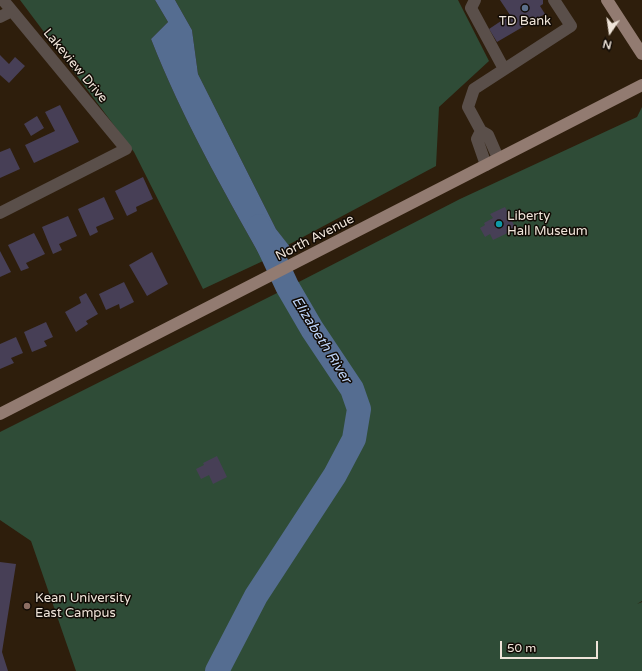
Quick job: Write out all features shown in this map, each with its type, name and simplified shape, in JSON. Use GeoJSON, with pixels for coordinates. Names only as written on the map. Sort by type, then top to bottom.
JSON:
{"type":"FeatureCollection","features":[{"type":"Feature","properties":{"kind":"main road"},"geometry":{"type":"LineString","coordinates":[[607,0],[642,54]]}},
{"type":"Feature","properties":{"kind":"main road","name":"North Avenue"},"geometry":{"type":"LineString","coordinates":[[0,414],[124,349],[253,286],[498,158],[642,85]]}},
{"type":"Feature","properties":{"kind":"street","name":"Lakeview Drive"},"geometry":{"type":"LineString","coordinates":[[0,213],[126,149],[3,0]]}},
{"type":"Feature","properties":{"kind":"street"},"geometry":{"type":"LineString","coordinates":[[475,0],[471,8],[504,69]]}},
{"type":"Feature","properties":{"kind":"street"},"geometry":{"type":"LineString","coordinates":[[498,158],[488,135],[480,131],[468,107],[471,96],[474,89],[571,26],[554,0]]}},
{"type":"Feature","properties":{"kind":"street"},"geometry":{"type":"LineString","coordinates":[[0,17],[12,11]]}},
{"type":"Feature","properties":{"kind":"street"},"geometry":{"type":"LineString","coordinates":[[480,131],[477,139],[486,165]]}},
{"type":"Feature","properties":{"kind":"green space"},"geometry":{"type":"Polygon","coordinates":[[[20,0],[155,0],[168,22],[151,39],[163,68],[189,125],[263,261],[203,289],[134,152],[20,0]]]}},
{"type":"Feature","properties":{"kind":"green space"},"geometry":{"type":"Polygon","coordinates":[[[175,0],[458,0],[489,61],[439,107],[436,166],[288,245],[276,229],[198,74],[192,30],[175,0]]]}},
{"type":"Feature","properties":{"kind":"green space"},"geometry":{"type":"Polygon","coordinates":[[[642,107],[642,601],[637,604],[642,602],[642,671],[76,671],[31,541],[0,520],[0,432],[291,286],[460,199],[637,117],[642,107]]]}},
{"type":"Feature","properties":{"kind":"water"},"geometry":{"type":"Polygon","coordinates":[[[155,0],[175,0],[192,30],[198,74],[276,229],[290,247],[263,261],[189,125],[151,39],[168,22],[155,0]]]}},
{"type":"Feature","properties":{"kind":"building"},"geometry":{"type":"Polygon","coordinates":[[[500,0],[543,0],[543,4],[540,6],[545,14],[497,42],[489,29],[510,15],[500,0]]]}},
{"type":"Feature","properties":{"kind":"building"},"geometry":{"type":"Polygon","coordinates":[[[0,55],[9,64],[15,57],[25,66],[9,83],[0,75],[0,55]]]}},
{"type":"Feature","properties":{"kind":"building"},"geometry":{"type":"Polygon","coordinates":[[[60,105],[79,142],[34,163],[25,145],[55,131],[45,112],[60,105]]]}},
{"type":"Feature","properties":{"kind":"building"},"geometry":{"type":"Polygon","coordinates":[[[37,116],[44,128],[31,136],[24,124],[37,116]]]}},
{"type":"Feature","properties":{"kind":"building"},"geometry":{"type":"Polygon","coordinates":[[[10,148],[20,169],[0,178],[0,152],[10,148]]]}},
{"type":"Feature","properties":{"kind":"building"},"geometry":{"type":"Polygon","coordinates":[[[143,177],[153,199],[136,207],[137,211],[127,216],[115,191],[143,177]]]}},
{"type":"Feature","properties":{"kind":"building"},"geometry":{"type":"Polygon","coordinates":[[[104,197],[114,219],[96,227],[98,232],[90,236],[78,209],[104,197]]]}},
{"type":"Feature","properties":{"kind":"building","name":"Liberty Hall Museum"},"geometry":{"type":"Polygon","coordinates":[[[505,207],[516,229],[493,240],[490,234],[485,237],[480,228],[485,225],[484,223],[493,218],[490,214],[505,207]]]}},
{"type":"Feature","properties":{"kind":"building"},"geometry":{"type":"Polygon","coordinates":[[[68,216],[77,236],[59,244],[62,250],[53,254],[42,227],[68,216]]]}},
{"type":"Feature","properties":{"kind":"building"},"geometry":{"type":"Polygon","coordinates":[[[34,233],[45,254],[26,263],[29,268],[21,271],[8,245],[34,233]]]}},
{"type":"Feature","properties":{"kind":"building"},"geometry":{"type":"Polygon","coordinates":[[[0,251],[11,272],[0,277],[0,251]]]}},
{"type":"Feature","properties":{"kind":"building"},"geometry":{"type":"Polygon","coordinates":[[[152,252],[168,284],[147,296],[129,265],[152,252]]]}},
{"type":"Feature","properties":{"kind":"building"},"geometry":{"type":"Polygon","coordinates":[[[124,282],[134,302],[120,309],[119,304],[106,310],[99,294],[124,282]]]}},
{"type":"Feature","properties":{"kind":"building"},"geometry":{"type":"Polygon","coordinates":[[[86,293],[98,314],[86,321],[88,324],[76,332],[65,312],[81,303],[79,297],[86,293]]]}},
{"type":"Feature","properties":{"kind":"building"},"geometry":{"type":"Polygon","coordinates":[[[46,322],[53,337],[44,341],[47,346],[32,352],[24,332],[46,322]]]}},
{"type":"Feature","properties":{"kind":"building"},"geometry":{"type":"Polygon","coordinates":[[[16,337],[23,353],[11,358],[14,363],[0,369],[0,344],[16,337]]]}},
{"type":"Feature","properties":{"kind":"building"},"geometry":{"type":"Polygon","coordinates":[[[217,456],[227,477],[213,484],[209,475],[201,479],[196,469],[204,465],[203,463],[217,456]]]}},
{"type":"Feature","properties":{"kind":"building"},"geometry":{"type":"Polygon","coordinates":[[[0,562],[16,564],[2,652],[8,671],[0,671],[0,562]]]}},
{"type":"Feature","properties":{"kind":"waterway","name":"Elizabeth River"},"geometry":{"type":"LineString","coordinates":[[217,671],[256,596],[335,475],[354,439],[359,409],[352,389],[312,329],[287,286],[259,226]]}},
{"type":"Feature","properties":{"kind":"place","name":"TD Bank"},"geometry":{"type":"Point","coordinates":[525,8]}},
{"type":"Feature","properties":{"kind":"place","name":"Liberty Hall Museum"},"geometry":{"type":"Point","coordinates":[499,224]}},
{"type":"Feature","properties":{"kind":"place","name":"Kean University East Campus"},"geometry":{"type":"Point","coordinates":[27,606]}}]}
